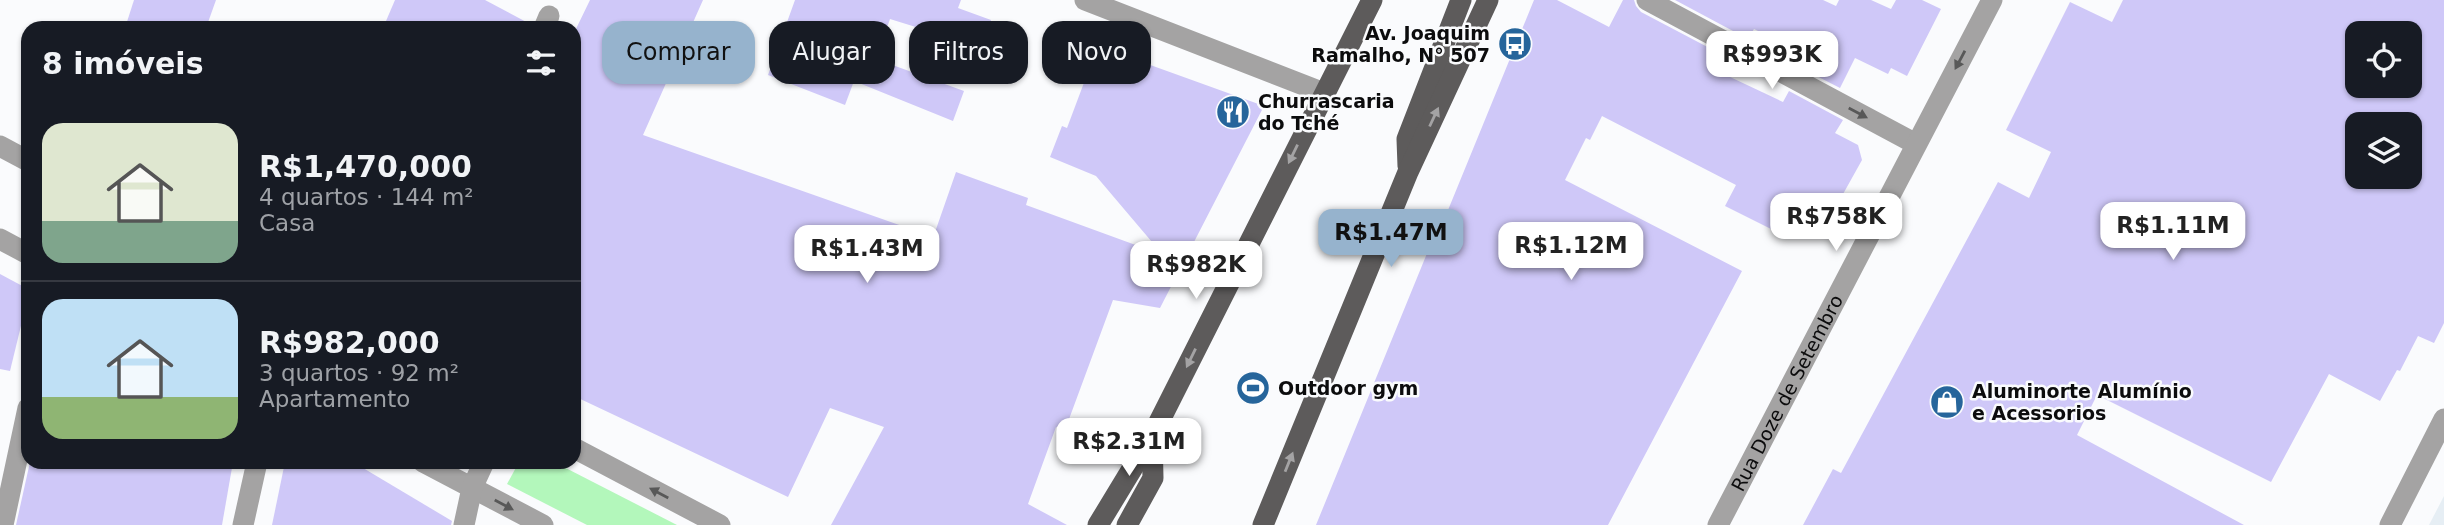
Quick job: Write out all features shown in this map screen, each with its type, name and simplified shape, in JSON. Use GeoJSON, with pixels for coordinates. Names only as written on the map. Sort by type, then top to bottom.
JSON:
{"type":"FeatureCollection","features":[{"type":"Feature","properties":{"kind":"main road"},"geometry":{"type":"LineString","coordinates":[[1098,525],[1152,436],[1369,5],[1387,3],[1390,0]]}},
{"type":"Feature","properties":{"kind":"main road"},"geometry":{"type":"LineString","coordinates":[[1408,172],[1407,139],[1461,0]]}},
{"type":"Feature","properties":{"kind":"main road"},"geometry":{"type":"LineString","coordinates":[[1263,525],[1408,172],[1488,0]]}},
{"type":"Feature","properties":{"kind":"main road"},"geometry":{"type":"LineString","coordinates":[[1127,525],[1153,478],[1152,436]]}},
{"type":"Feature","properties":{"kind":"street"},"geometry":{"type":"LineString","coordinates":[[1085,0],[1324,93]]}},
{"type":"Feature","properties":{"kind":"street"},"geometry":{"type":"LineString","coordinates":[[1647,0],[1916,144]]}},
{"type":"Feature","properties":{"kind":"street","name":"Rua Doze de Setembro"},"geometry":{"type":"LineString","coordinates":[[1718,525],[1992,0]]}},
{"type":"Feature","properties":{"kind":"street"},"geometry":{"type":"LineString","coordinates":[[0,146],[21,158]]}},
{"type":"Feature","properties":{"kind":"street"},"geometry":{"type":"LineString","coordinates":[[0,239],[21,250]]}},
{"type":"Feature","properties":{"kind":"street"},"geometry":{"type":"LineString","coordinates":[[2390,525],[2444,419]]}},
{"type":"Feature","properties":{"kind":"street"},"geometry":{"type":"LineString","coordinates":[[3,525],[21,441]]}},
{"type":"Feature","properties":{"kind":"street"},"geometry":{"type":"LineString","coordinates":[[581,452],[718,525]]}},
{"type":"Feature","properties":{"kind":"street"},"geometry":{"type":"LineString","coordinates":[[243,525],[255,469]]}},
{"type":"Feature","properties":{"kind":"street"},"geometry":{"type":"LineString","coordinates":[[436,469],[543,525]]}},
{"type":"Feature","properties":{"kind":"street"},"geometry":{"type":"LineString","coordinates":[[464,525],[472,488],[481,469]]}},
{"type":"Feature","properties":{"kind":"shaded area"},"geometry":{"type":"Polygon","coordinates":[[[2444,496],[2444,525],[2429,525],[2444,496]]]}},
{"type":"Feature","properties":{"kind":"green space"},"geometry":{"type":"Polygon","coordinates":[[[515,469],[568,469],[677,525],[587,525],[507,484],[515,469]]]}},
{"type":"Feature","properties":{"kind":"building"},"geometry":{"type":"Polygon","coordinates":[[[134,0],[216,0],[208,21],[127,21],[134,0]]]}},
{"type":"Feature","properties":{"kind":"building"},"geometry":{"type":"Polygon","coordinates":[[[395,0],[485,0],[524,21],[386,21],[395,0]]]}},
{"type":"Feature","properties":{"kind":"building"},"geometry":{"type":"Polygon","coordinates":[[[590,0],[703,0],[694,21],[602,21],[602,84],[666,84],[643,135],[934,235],[956,172],[1028,198],[1026,205],[1163,255],[1096,176],[1050,157],[1062,126],[1067,128],[1084,84],[1151,84],[1151,65],[1264,106],[1160,308],[1113,300],[1065,430],[1056,427],[1028,504],[1067,525],[831,525],[884,427],[830,408],[788,497],[581,399],[581,21],[590,0]]]}},
{"type":"Feature","properties":{"kind":"building"},"geometry":{"type":"Polygon","coordinates":[[[795,0],[961,0],[958,8],[991,20],[909,21],[909,25],[890,19],[787,21],[795,0]]]}},
{"type":"Feature","properties":{"kind":"building"},"geometry":{"type":"Polygon","coordinates":[[[1534,0],[1557,0],[1609,27],[1623,0],[1634,0],[1641,12],[1736,62],[1728,76],[1783,102],[1789,91],[1843,120],[1835,133],[1858,145],[1862,160],[1823,230],[1799,218],[1789,238],[1725,206],[1736,185],[1602,116],[1590,140],[1586,138],[1565,180],[1742,271],[1608,525],[1316,525],[1430,246],[1445,246],[1446,215],[1534,0]]]}},
{"type":"Feature","properties":{"kind":"building"},"geometry":{"type":"Polygon","coordinates":[[[1675,0],[1823,0],[1836,6],[1839,0],[1871,0],[1891,9],[1896,0],[1922,0],[1941,9],[1907,76],[1891,68],[1888,74],[1855,58],[1840,88],[1801,68],[1806,57],[1762,33],[1754,29],[1748,39],[1675,0]]]}},
{"type":"Feature","properties":{"kind":"building"},"geometry":{"type":"Polygon","coordinates":[[[2123,0],[2444,0],[2444,323],[2434,343],[2418,336],[2400,371],[2397,370],[2380,401],[2329,374],[2271,482],[2097,395],[2077,435],[2244,525],[1803,525],[1833,469],[1841,473],[1998,182],[2029,198],[2051,152],[2006,130],[2070,2],[2112,22],[2123,0]]]}},
{"type":"Feature","properties":{"kind":"building"},"geometry":{"type":"Polygon","coordinates":[[[895,66],[909,71],[909,84],[945,84],[964,91],[953,121],[861,84],[895,84],[895,66]]]}},
{"type":"Feature","properties":{"kind":"building"},"geometry":{"type":"Polygon","coordinates":[[[791,84],[853,84],[845,105],[791,84]]]}},
{"type":"Feature","properties":{"kind":"building"},"geometry":{"type":"Polygon","coordinates":[[[0,274],[21,285],[21,326],[10,371],[0,369],[0,274]]]}},
{"type":"Feature","properties":{"kind":"building"},"geometry":{"type":"Polygon","coordinates":[[[28,469],[232,469],[222,525],[16,525],[28,469]]]}},
{"type":"Feature","properties":{"kind":"building"},"geometry":{"type":"Polygon","coordinates":[[[284,469],[365,469],[452,521],[451,525],[272,525],[284,469]]]}},
{"type":"Feature","properties":{"kind":"place","name":"Av. Joaquim Ramalho, N° 507"},"geometry":{"type":"Point","coordinates":[1515,44]}},
{"type":"Feature","properties":{"kind":"place","name":"Churrascaria do Tché"},"geometry":{"type":"Point","coordinates":[1233,112]}},
{"type":"Feature","properties":{"kind":"place","name":"Outdoor gym"},"geometry":{"type":"Point","coordinates":[1253,388]}},
{"type":"Feature","properties":{"kind":"place","name":"Aluminorte Alumínio e Acessorios"},"geometry":{"type":"Point","coordinates":[1947,402]}}]}
